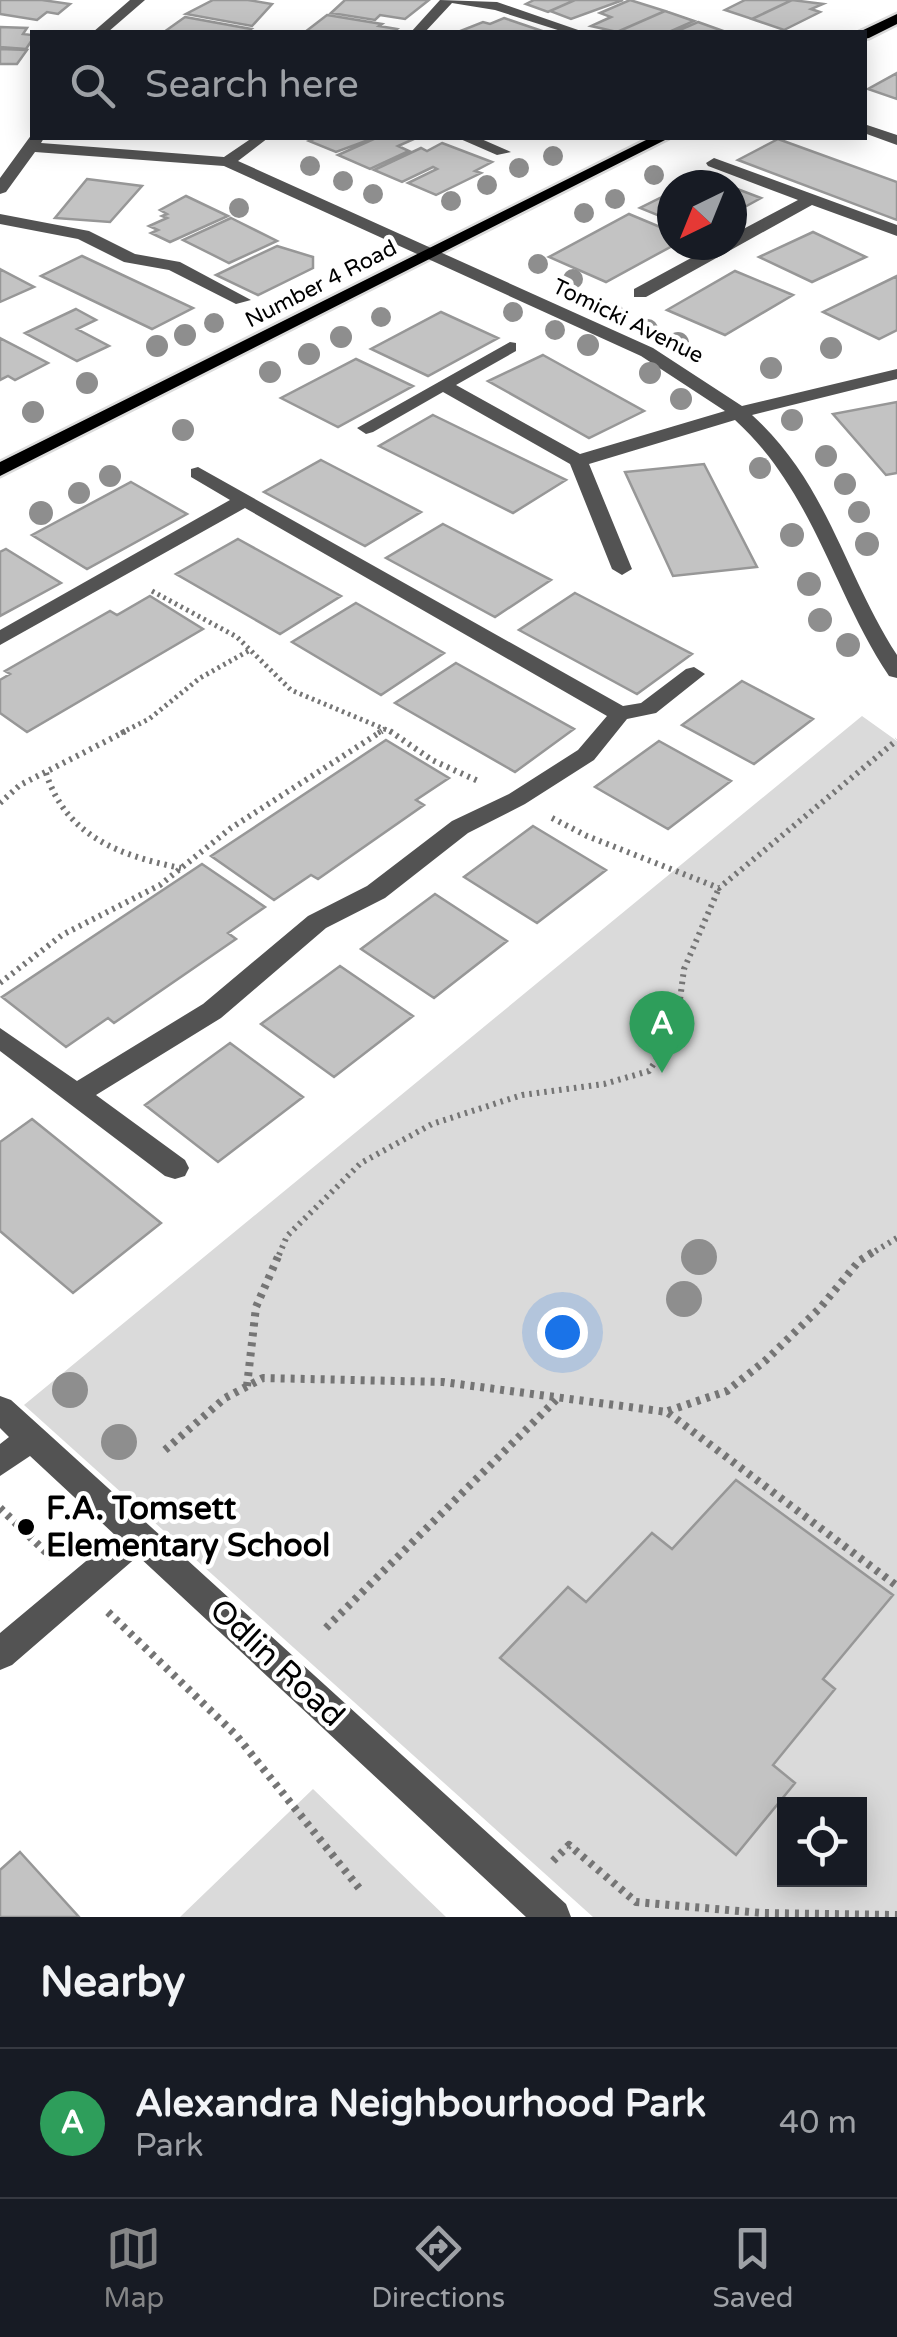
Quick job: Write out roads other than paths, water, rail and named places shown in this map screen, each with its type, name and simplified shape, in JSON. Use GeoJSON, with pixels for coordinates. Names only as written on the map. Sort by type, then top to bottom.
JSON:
{"type":"FeatureCollection","features":[{"type":"Feature","properties":{"kind":"main road"},"geometry":{"type":"LineString","coordinates":[[867,33],[897,18]]}},
{"type":"Feature","properties":{"kind":"main road","name":"Number 4 Road"},"geometry":{"type":"LineString","coordinates":[[0,470],[657,140]]}},
{"type":"Feature","properties":{"kind":"street"},"geometry":{"type":"LineString","coordinates":[[102,30],[138,0]]}},
{"type":"Feature","properties":{"kind":"street"},"geometry":{"type":"LineString","coordinates":[[420,30],[451,0],[496,6],[571,30]]}},
{"type":"Feature","properties":{"kind":"street"},"geometry":{"type":"LineString","coordinates":[[867,129],[897,140]]}},
{"type":"Feature","properties":{"kind":"street"},"geometry":{"type":"LineString","coordinates":[[227,162],[257,140]]}},
{"type":"Feature","properties":{"kind":"street"},"geometry":{"type":"LineString","coordinates":[[471,140],[503,152]]}},
{"type":"Feature","properties":{"kind":"street"},"geometry":{"type":"LineString","coordinates":[[0,189],[35,142]]}},
{"type":"Feature","properties":{"kind":"street","name":"Tomicki Avenue"},"geometry":{"type":"LineString","coordinates":[[35,142],[227,162],[647,352],[703,383],[741,412],[768,440],[809,497],[871,636],[897,671]]}},
{"type":"Feature","properties":{"kind":"street"},"geometry":{"type":"LineString","coordinates":[[714,162],[897,231]]}},
{"type":"Feature","properties":{"kind":"street"},"geometry":{"type":"LineString","coordinates":[[747,235],[811,199]]}},
{"type":"Feature","properties":{"kind":"street"},"geometry":{"type":"LineString","coordinates":[[0,219],[83,235],[130,258],[174,266],[242,300]]}},
{"type":"Feature","properties":{"kind":"street"},"geometry":{"type":"LineString","coordinates":[[640,293],[701,260]]}},
{"type":"Feature","properties":{"kind":"street"},"geometry":{"type":"LineString","coordinates":[[366,428],[510,347]]}},
{"type":"Feature","properties":{"kind":"street"},"geometry":{"type":"LineString","coordinates":[[578,461],[741,412],[897,374]]}},
{"type":"Feature","properties":{"kind":"street"},"geometry":{"type":"LineString","coordinates":[[444,385],[578,461],[622,569]]}},
{"type":"Feature","properties":{"kind":"street"},"geometry":{"type":"LineString","coordinates":[[198,473],[620,714]]}},
{"type":"Feature","properties":{"kind":"street"},"geometry":{"type":"LineString","coordinates":[[0,639],[244,500]]}},
{"type":"Feature","properties":{"kind":"street"},"geometry":{"type":"LineString","coordinates":[[78,1094],[212,1011],[317,922],[376,892],[460,826],[517,799],[586,755],[620,714],[648,708],[694,674]]}},
{"type":"Feature","properties":{"kind":"street"},"geometry":{"type":"LineString","coordinates":[[0,1038],[175,1168]]}},
{"type":"Feature","properties":{"kind":"street","name":"Odlin Road"},"geometry":{"type":"LineString","coordinates":[[0,1408],[553,1917]]}},
{"type":"Feature","properties":{"kind":"street"},"geometry":{"type":"LineString","coordinates":[[0,1464],[31,1438]]}},
{"type":"Feature","properties":{"kind":"street"},"geometry":{"type":"LineString","coordinates":[[0,1654],[139,1536]]}},
{"type":"Feature","properties":{"kind":"place","name":"Alexandra Neighbourhood Park"},"geometry":{"type":"Point","coordinates":[662,1073]}},
{"type":"Feature","properties":{"kind":"place","name":"F.A. Tomsett Elementary School"},"geometry":{"type":"Point","coordinates":[26,1527]}}]}
